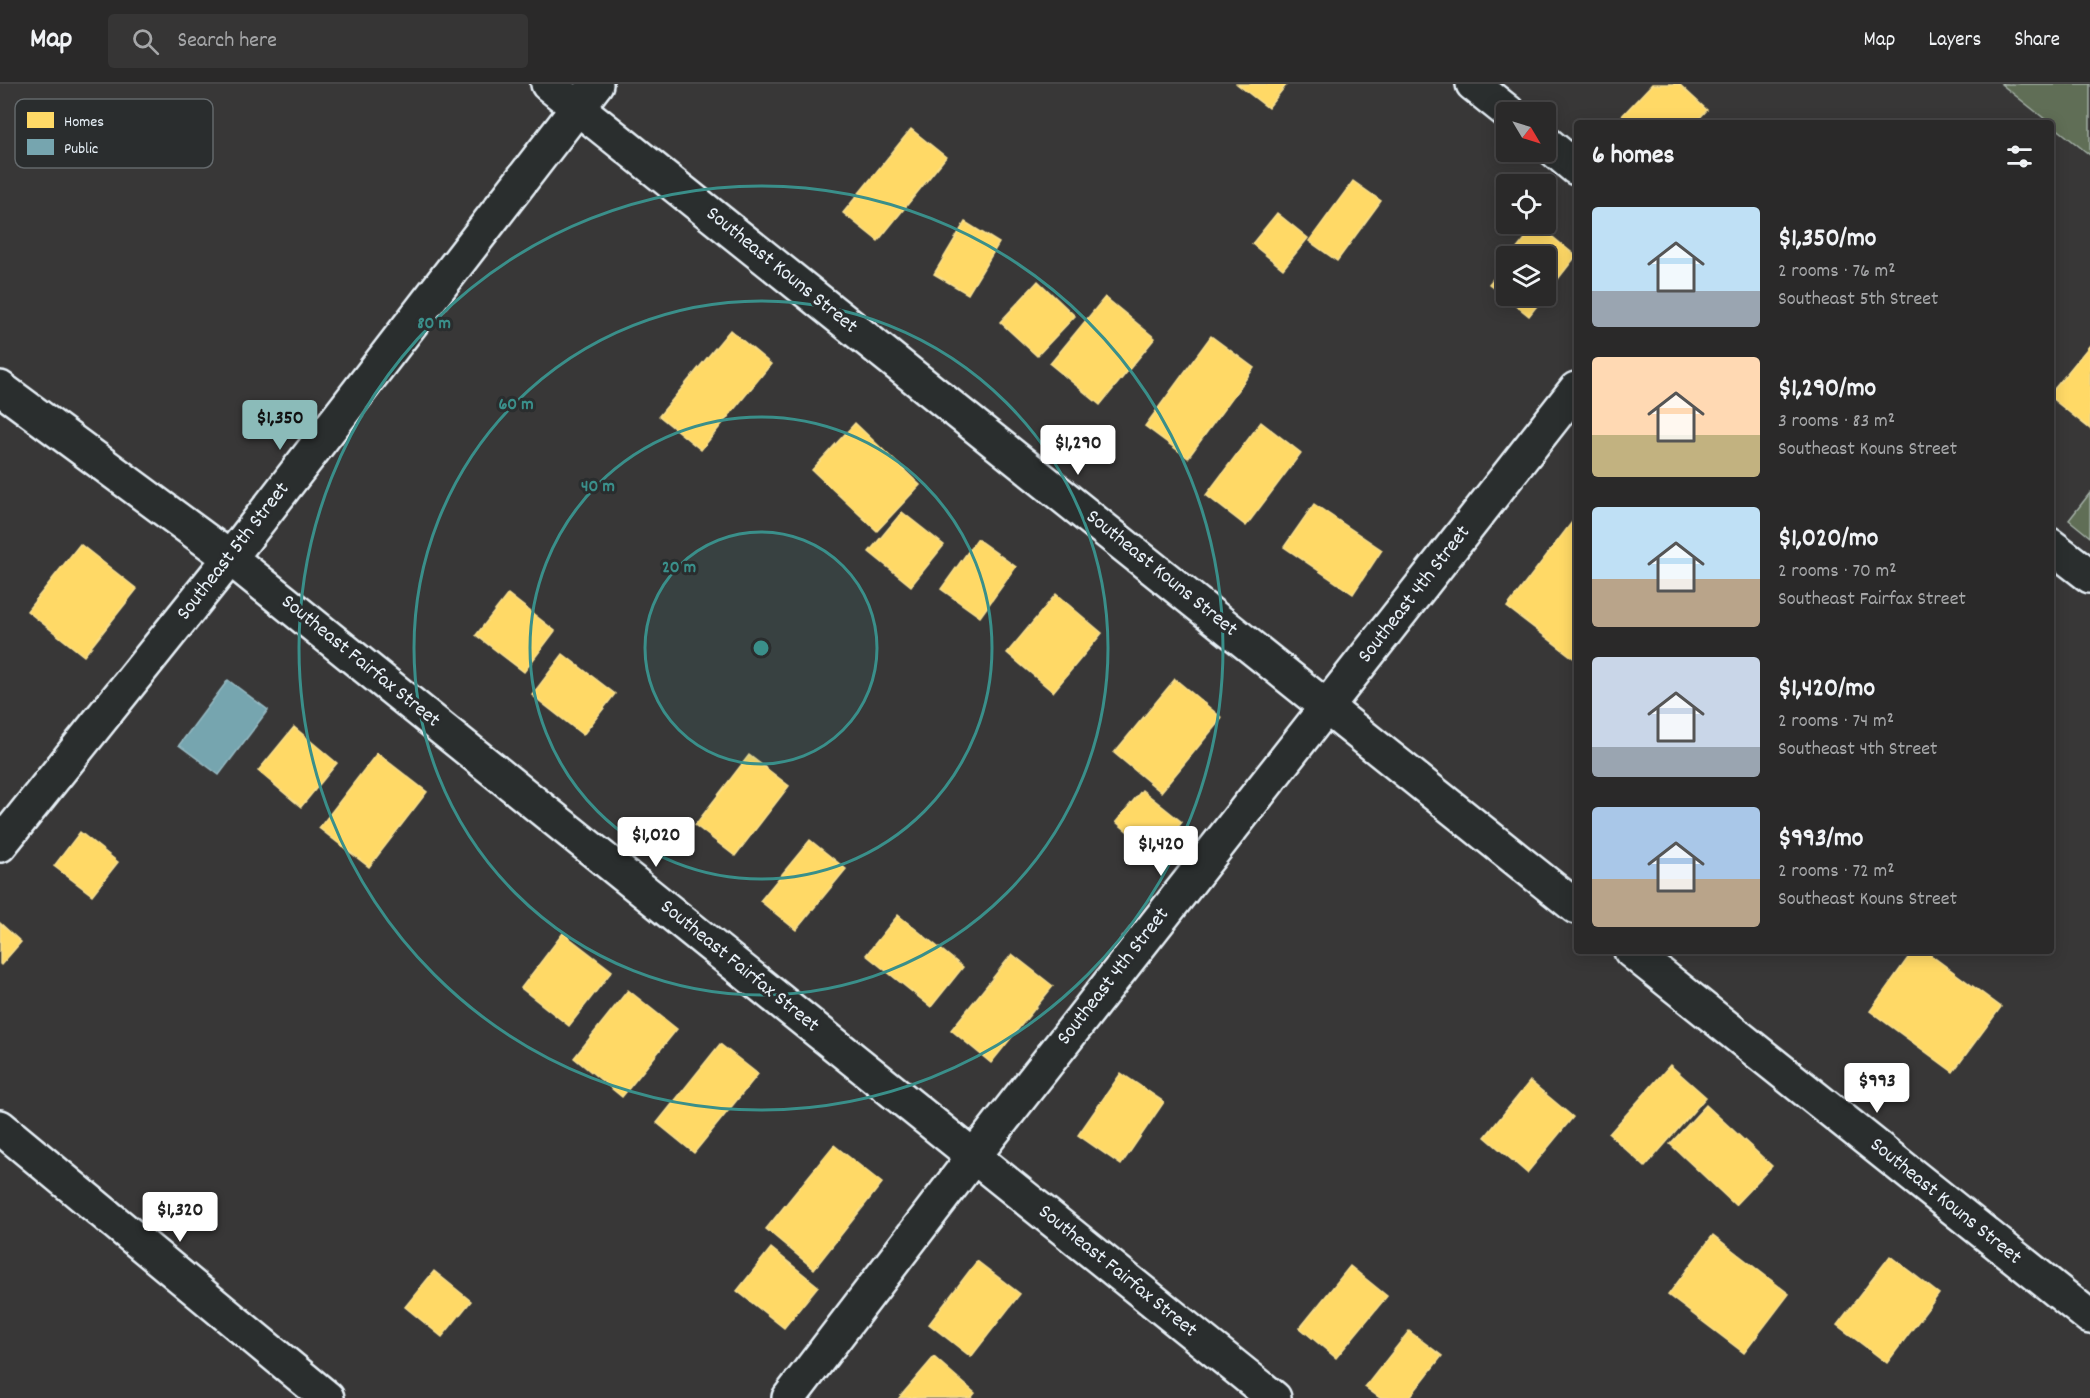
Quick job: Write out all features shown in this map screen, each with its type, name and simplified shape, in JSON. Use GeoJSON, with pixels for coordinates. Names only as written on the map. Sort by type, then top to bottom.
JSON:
{"type":"FeatureCollection","features":[{"type":"Feature","properties":{"kind":"street","name":"Southeast Kouns Street"},"geometry":{"type":"LineString","coordinates":[[548,84],[587,96],[1327,707],[1574,905]]}},
{"type":"Feature","properties":{"kind":"street"},"geometry":{"type":"LineString","coordinates":[[1473,84],[1496,102]]}},
{"type":"Feature","properties":{"kind":"street","name":"Southeast 5th Street"},"geometry":{"type":"LineString","coordinates":[[0,845],[230,558],[587,96]]}},
{"type":"Feature","properties":{"kind":"street"},"geometry":{"type":"LineString","coordinates":[[1556,151],[1574,166]]}},
{"type":"Feature","properties":{"kind":"street","name":"Southeast Fairfax Street"},"geometry":{"type":"LineString","coordinates":[[0,388],[230,558],[1274,1398]]}},
{"type":"Feature","properties":{"kind":"street","name":"Southeast 4th Street"},"geometry":{"type":"LineString","coordinates":[[789,1398],[974,1156],[1574,392]]}},
{"type":"Feature","properties":{"kind":"street"},"geometry":{"type":"LineString","coordinates":[[2054,548],[2090,576]]}},
{"type":"Feature","properties":{"kind":"street","name":"Southeast Kouns Street"},"geometry":{"type":"LineString","coordinates":[[1636,954],[2090,1317]]}},
{"type":"Feature","properties":{"kind":"street"},"geometry":{"type":"LineString","coordinates":[[0,1127],[327,1398]]}},
{"type":"Feature","properties":{"kind":"green space"},"geometry":{"type":"Polygon","coordinates":[[[2001,84],[2090,84],[2090,155],[2054,126],[2054,120],[2046,120],[2001,84]]]}},
{"type":"Feature","properties":{"kind":"green space"},"geometry":{"type":"Polygon","coordinates":[[[2090,493],[2090,537],[2069,520],[2090,493]]]}},
{"type":"Feature","properties":{"kind":"building: Homes"},"geometry":{"type":"Polygon","coordinates":[[[1237,84],[1287,84],[1268,108],[1237,84]]]}},
{"type":"Feature","properties":{"kind":"building: Homes"},"geometry":{"type":"Polygon","coordinates":[[[1652,84],[1679,84],[1707,110],[1698,120],[1622,120],[1620,118],[1652,84]]]}},
{"type":"Feature","properties":{"kind":"building: Homes"},"geometry":{"type":"Polygon","coordinates":[[[911,129],[946,157],[878,241],[843,213],[911,129]]]}},
{"type":"Feature","properties":{"kind":"building: Homes"},"geometry":{"type":"Polygon","coordinates":[[[1353,181],[1381,201],[1337,261],[1309,241],[1353,181]]]}},
{"type":"Feature","properties":{"kind":"building: Homes"},"geometry":{"type":"Polygon","coordinates":[[[1277,213],[1308,238],[1283,269],[1252,244],[1277,213]]]}},
{"type":"Feature","properties":{"kind":"building: Homes"},"geometry":{"type":"Polygon","coordinates":[[[965,222],[999,243],[968,294],[934,274],[965,222]]]}},
{"type":"Feature","properties":{"kind":"building: Homes"},"geometry":{"type":"Polygon","coordinates":[[[1529,234],[1549,234],[1574,254],[1574,259],[1556,282],[1556,246],[1519,246],[1529,234]]]}},
{"type":"Feature","properties":{"kind":"building: Homes"},"geometry":{"type":"Polygon","coordinates":[[[1496,275],[1496,290],[1489,284],[1496,275]]]}},
{"type":"Feature","properties":{"kind":"building: Homes"},"geometry":{"type":"Polygon","coordinates":[[[1038,281],[1075,316],[1037,356],[1000,322],[1038,281]]]}},
{"type":"Feature","properties":{"kind":"building: Homes"},"geometry":{"type":"Polygon","coordinates":[[[1105,297],[1155,338],[1100,405],[1050,364],[1105,297]]]}},
{"type":"Feature","properties":{"kind":"building: Homes"},"geometry":{"type":"Polygon","coordinates":[[[1516,306],[1537,306],[1529,316],[1516,306]]]}},
{"type":"Feature","properties":{"kind":"building: Homes"},"geometry":{"type":"Polygon","coordinates":[[[730,330],[771,364],[701,450],[659,416],[730,330]]]}},
{"type":"Feature","properties":{"kind":"building: Homes"},"geometry":{"type":"Polygon","coordinates":[[[1211,336],[1254,368],[1188,458],[1145,426],[1211,336]]]}},
{"type":"Feature","properties":{"kind":"building: Homes"},"geometry":{"type":"Polygon","coordinates":[[[2090,345],[2090,429],[2054,400],[2054,389],[2090,345]]]}},
{"type":"Feature","properties":{"kind":"building: Homes"},"geometry":{"type":"Polygon","coordinates":[[[1261,422],[1301,453],[1246,526],[1206,495],[1261,422]]]}},
{"type":"Feature","properties":{"kind":"building: Homes"},"geometry":{"type":"Polygon","coordinates":[[[855,423],[920,485],[877,531],[812,470],[855,423]]]}},
{"type":"Feature","properties":{"kind":"building: Homes"},"geometry":{"type":"Polygon","coordinates":[[[1314,504],[1382,550],[1353,594],[1284,547],[1314,504]]]}},
{"type":"Feature","properties":{"kind":"building: Homes"},"geometry":{"type":"Polygon","coordinates":[[[902,512],[944,545],[911,586],[869,552],[902,512]]]}},
{"type":"Feature","properties":{"kind":"building: Homes"},"geometry":{"type":"Polygon","coordinates":[[[1572,522],[1574,524],[1574,658],[1507,607],[1572,522]]]}},
{"type":"Feature","properties":{"kind":"building: Homes"},"geometry":{"type":"Polygon","coordinates":[[[977,539],[1016,567],[980,617],[941,589],[977,539]]]}},
{"type":"Feature","properties":{"kind":"building: Homes"},"geometry":{"type":"Polygon","coordinates":[[[80,544],[137,589],[84,656],[27,611],[80,544]]]}},
{"type":"Feature","properties":{"kind":"building: Homes"},"geometry":{"type":"Polygon","coordinates":[[[508,594],[555,631],[524,672],[476,635],[508,594]]]}},
{"type":"Feature","properties":{"kind":"building: Homes"},"geometry":{"type":"Polygon","coordinates":[[[1056,594],[1102,633],[1053,692],[1007,653],[1056,594]]]}},
{"type":"Feature","properties":{"kind":"building: Homes"},"geometry":{"type":"Polygon","coordinates":[[[563,654],[615,694],[583,735],[532,695],[563,654]]]}},
{"type":"Feature","properties":{"kind":"building: Homes"},"geometry":{"type":"Polygon","coordinates":[[[1175,679],[1222,718],[1161,792],[1114,753],[1175,679]]]}},
{"type":"Feature","properties":{"kind":"building: Homes"},"geometry":{"type":"Polygon","coordinates":[[[294,727],[337,763],[301,807],[258,771],[294,727]]]}},
{"type":"Feature","properties":{"kind":"building: Homes"},"geometry":{"type":"Polygon","coordinates":[[[377,753],[427,792],[369,867],[319,828],[377,753]]]}},
{"type":"Feature","properties":{"kind":"building: Homes"},"geometry":{"type":"Polygon","coordinates":[[[749,755],[789,786],[735,856],[695,825],[749,755]]]}},
{"type":"Feature","properties":{"kind":"building: Homes"},"geometry":{"type":"Polygon","coordinates":[[[1142,790],[1182,822],[1156,855],[1116,822],[1142,790]]]}},
{"type":"Feature","properties":{"kind":"building: Homes"},"geometry":{"type":"Polygon","coordinates":[[[80,832],[118,862],[92,895],[54,866],[80,832]]]}},
{"type":"Feature","properties":{"kind":"building: Homes"},"geometry":{"type":"Polygon","coordinates":[[[810,840],[846,869],[796,930],[760,901],[810,840]]]}},
{"type":"Feature","properties":{"kind":"building: Homes"},"geometry":{"type":"Polygon","coordinates":[[[898,915],[963,967],[931,1007],[866,955],[898,915]]]}},
{"type":"Feature","properties":{"kind":"building: Homes"},"geometry":{"type":"Polygon","coordinates":[[[0,923],[21,942],[1,965],[0,964],[0,923]]]}},
{"type":"Feature","properties":{"kind":"building: Homes"},"geometry":{"type":"Polygon","coordinates":[[[563,933],[612,971],[569,1026],[521,988],[563,933]]]}},
{"type":"Feature","properties":{"kind":"building: Homes"},"geometry":{"type":"Polygon","coordinates":[[[1012,954],[1053,986],[991,1063],[951,1030],[1012,954]]]}},
{"type":"Feature","properties":{"kind":"building: Homes"},"geometry":{"type":"Polygon","coordinates":[[[1911,954],[1929,954],[2001,1007],[1953,1072],[1870,1011],[1911,954]]]}},
{"type":"Feature","properties":{"kind":"building: Homes"},"geometry":{"type":"Polygon","coordinates":[[[628,990],[677,1029],[622,1097],[574,1058],[628,990]]]}},
{"type":"Feature","properties":{"kind":"building: Homes"},"geometry":{"type":"Polygon","coordinates":[[[720,1044],[758,1074],[694,1153],[657,1123],[720,1044]]]}},
{"type":"Feature","properties":{"kind":"building: Homes"},"geometry":{"type":"Polygon","coordinates":[[[1670,1065],[1706,1097],[1645,1167],[1609,1134],[1670,1065]]]}},
{"type":"Feature","properties":{"kind":"building: Homes"},"geometry":{"type":"Polygon","coordinates":[[[1121,1073],[1164,1102],[1121,1165],[1078,1135],[1121,1073]]]}},
{"type":"Feature","properties":{"kind":"building: Homes"},"geometry":{"type":"Polygon","coordinates":[[[1530,1081],[1573,1117],[1527,1173],[1485,1137],[1530,1081]]]}},
{"type":"Feature","properties":{"kind":"building: Homes"},"geometry":{"type":"Polygon","coordinates":[[[1706,1105],[1772,1166],[1735,1205],[1670,1144],[1706,1105]]]}},
{"type":"Feature","properties":{"kind":"building: Homes"},"geometry":{"type":"Polygon","coordinates":[[[834,1145],[882,1183],[814,1269],[766,1229],[834,1145]]]}},
{"type":"Feature","properties":{"kind":"building: Homes"},"geometry":{"type":"Polygon","coordinates":[[[1713,1235],[1789,1294],[1744,1353],[1668,1295],[1713,1235]]]}},
{"type":"Feature","properties":{"kind":"building: Homes"},"geometry":{"type":"Polygon","coordinates":[[[771,1248],[818,1286],[784,1328],[737,1291],[771,1248]]]}},
{"type":"Feature","properties":{"kind":"building: Homes"},"geometry":{"type":"Polygon","coordinates":[[[1890,1256],[1939,1294],[1887,1363],[1837,1325],[1890,1256]]]}},
{"type":"Feature","properties":{"kind":"building: Homes"},"geometry":{"type":"Polygon","coordinates":[[[977,1261],[1020,1294],[971,1357],[929,1324],[977,1261]]]}},
{"type":"Feature","properties":{"kind":"building: Homes"},"geometry":{"type":"Polygon","coordinates":[[[1350,1266],[1387,1296],[1336,1358],[1300,1328],[1350,1266]]]}},
{"type":"Feature","properties":{"kind":"building: Homes"},"geometry":{"type":"Polygon","coordinates":[[[434,1271],[471,1301],[442,1337],[405,1307],[434,1271]]]}},
{"type":"Feature","properties":{"kind":"building: Homes"},"geometry":{"type":"Polygon","coordinates":[[[1409,1331],[1442,1356],[1409,1398],[1380,1398],[1365,1387],[1409,1331]]]}},
{"type":"Feature","properties":{"kind":"building: Homes"},"geometry":{"type":"Polygon","coordinates":[[[934,1357],[975,1393],[971,1398],[899,1398],[934,1357]]]}},
{"type":"Feature","properties":{"kind":"building: Public"},"geometry":{"type":"Polygon","coordinates":[[[228,680],[268,710],[219,775],[179,745],[228,680]]]}}]}
